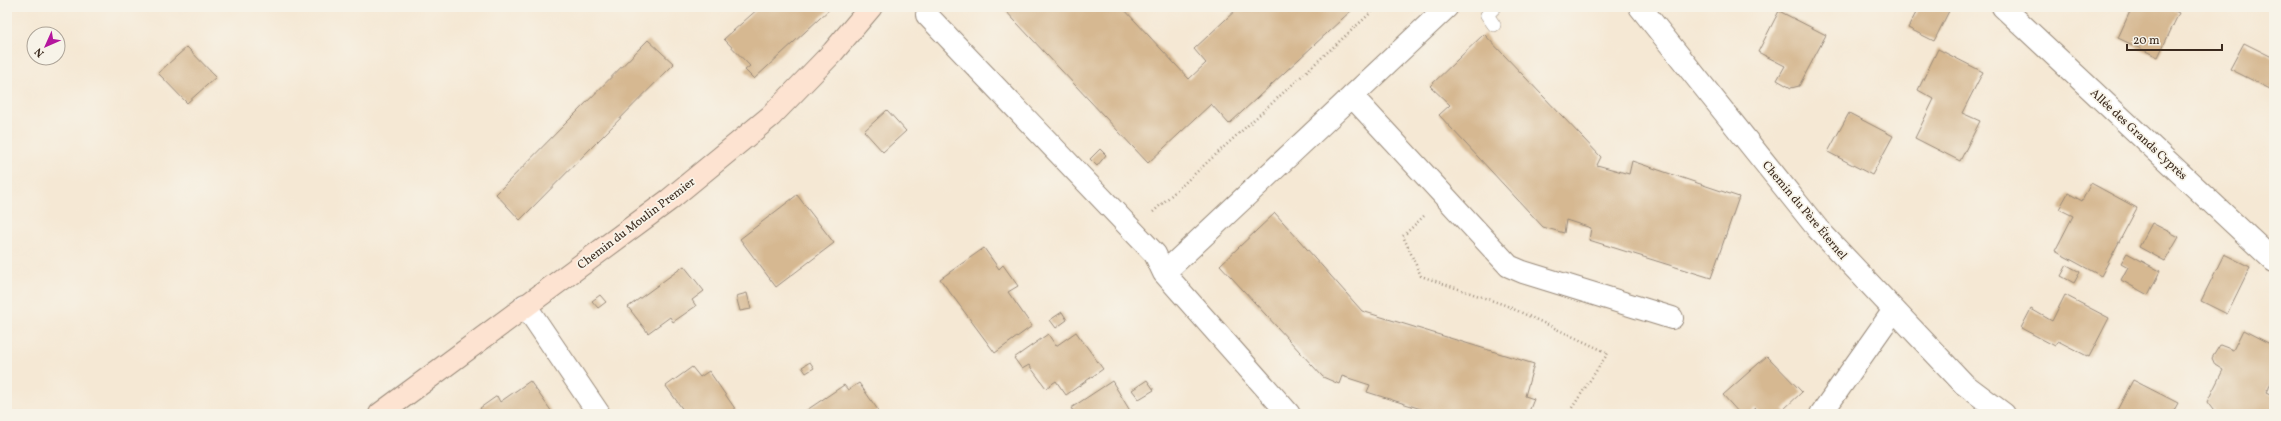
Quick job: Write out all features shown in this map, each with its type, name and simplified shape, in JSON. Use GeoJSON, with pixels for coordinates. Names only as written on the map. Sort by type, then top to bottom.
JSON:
{"type":"FeatureCollection","features":[{"type":"Feature","properties":{"kind":"main road","name":"Chemin du Moulin Premier"},"geometry":{"type":"LineString","coordinates":[[380,414],[525,305],[669,200],[771,116],[833,52],[871,7]]}},
{"type":"Feature","properties":{"kind":"street"},"geometry":{"type":"LineString","coordinates":[[1164,273],[1447,7]]}},
{"type":"Feature","properties":{"kind":"street","name":"Chemin du Père Éternel"},"geometry":{"type":"LineString","coordinates":[[1640,7],[1817,228],[1964,384],[2004,414]]}},
{"type":"Feature","properties":{"kind":"street","name":"Allée des Grands Cyprès"},"geometry":{"type":"LineString","coordinates":[[2003,7],[2274,260]]}},
{"type":"Feature","properties":{"kind":"street"},"geometry":{"type":"LineString","coordinates":[[928,15],[1155,254],[1164,273],[1289,414]]}},
{"type":"Feature","properties":{"kind":"street"},"geometry":{"type":"LineString","coordinates":[[1352,96],[1509,266],[1523,272],[1672,318]]}},
{"type":"Feature","properties":{"kind":"street"},"geometry":{"type":"LineString","coordinates":[[525,305],[599,414]]}},
{"type":"Feature","properties":{"kind":"street"},"geometry":{"type":"LineString","coordinates":[[1821,414],[1894,310]]}},
{"type":"Feature","properties":{"kind":"lane"},"geometry":{"type":"LineString","coordinates":[[1494,25],[1487,14],[1495,7]]}},
{"type":"Feature","properties":{"kind":"path"},"geometry":{"type":"LineString","coordinates":[[1133,231],[1376,7]]}},
{"type":"Feature","properties":{"kind":"path"},"geometry":{"type":"LineString","coordinates":[[1445,196],[1403,236],[1421,276],[1505,305],[1608,353],[1568,414]]}},
{"type":"Feature","properties":{"kind":"building"},"geometry":{"type":"Polygon","coordinates":[[[760,7],[832,7],[754,79],[745,70],[750,66],[724,39],[760,7]]]}},
{"type":"Feature","properties":{"kind":"building"},"geometry":{"type":"Polygon","coordinates":[[[1002,7],[1122,7],[1189,79],[1206,63],[1194,49],[1239,7],[1355,7],[1229,124],[1211,104],[1148,163],[1002,7]]]}},
{"type":"Feature","properties":{"kind":"building"},"geometry":{"type":"Polygon","coordinates":[[[1919,7],[1951,7],[1934,41],[1908,28],[1919,7]]]}},
{"type":"Feature","properties":{"kind":"building"},"geometry":{"type":"Polygon","coordinates":[[[2132,7],[2166,7],[2179,13],[2158,57],[2118,38],[2132,7]]]}},
{"type":"Feature","properties":{"kind":"building"},"geometry":{"type":"Polygon","coordinates":[[[1779,11],[1826,35],[1799,86],[1791,88],[1777,80],[1785,66],[1758,52],[1779,11]]]}},
{"type":"Feature","properties":{"kind":"building"},"geometry":{"type":"Polygon","coordinates":[[[1484,34],[1601,157],[1597,165],[1629,174],[1632,161],[1739,197],[1711,278],[1589,240],[1591,228],[1566,220],[1564,233],[1543,227],[1439,115],[1450,105],[1430,86],[1484,34]]]}},
{"type":"Feature","properties":{"kind":"building"},"geometry":{"type":"Polygon","coordinates":[[[648,40],[674,64],[520,220],[496,194],[648,40]]]}},
{"type":"Feature","properties":{"kind":"building"},"geometry":{"type":"Polygon","coordinates":[[[2244,43],[2274,58],[2274,91],[2230,69],[2244,43]]]}},
{"type":"Feature","properties":{"kind":"building"},"geometry":{"type":"Polygon","coordinates":[[[187,47],[216,77],[187,103],[158,73],[187,47]]]}},
{"type":"Feature","properties":{"kind":"building"},"geometry":{"type":"Polygon","coordinates":[[[1938,49],[1983,72],[1962,113],[1980,121],[1960,161],[1915,138],[1934,99],[1918,90],[1938,49]]]}},
{"type":"Feature","properties":{"kind":"building"},"geometry":{"type":"Polygon","coordinates":[[[887,110],[906,131],[883,152],[864,131],[887,110]]]}},
{"type":"Feature","properties":{"kind":"building"},"geometry":{"type":"Polygon","coordinates":[[[1849,113],[1893,136],[1872,175],[1828,152],[1849,113]]]}},
{"type":"Feature","properties":{"kind":"building"},"geometry":{"type":"Polygon","coordinates":[[[1100,149],[1106,155],[1097,166],[1090,159],[1100,149]]]}},
{"type":"Feature","properties":{"kind":"building"},"geometry":{"type":"Polygon","coordinates":[[[2091,183],[2137,208],[2101,276],[2055,251],[2073,216],[2059,209],[2068,193],[2082,201],[2091,183]]]}},
{"type":"Feature","properties":{"kind":"building"},"geometry":{"type":"Polygon","coordinates":[[[797,195],[834,243],[776,287],[740,239],[797,195]]]}},
{"type":"Feature","properties":{"kind":"building"},"geometry":{"type":"Polygon","coordinates":[[[1275,213],[1362,311],[1534,364],[1525,396],[1534,399],[1528,414],[1437,414],[1367,392],[1370,385],[1342,376],[1339,384],[1323,377],[1220,265],[1275,213]]]}},
{"type":"Feature","properties":{"kind":"building"},"geometry":{"type":"Polygon","coordinates":[[[2152,223],[2179,237],[2165,261],[2139,247],[2152,223]]]}},
{"type":"Feature","properties":{"kind":"building"},"geometry":{"type":"Polygon","coordinates":[[[984,248],[999,269],[1003,265],[1018,286],[1008,292],[1032,326],[995,353],[940,279],[984,248]]]}},
{"type":"Feature","properties":{"kind":"building"},"geometry":{"type":"Polygon","coordinates":[[[2127,253],[2160,271],[2148,295],[2121,280],[2128,267],[2121,263],[2127,253]]]}},
{"type":"Feature","properties":{"kind":"building"},"geometry":{"type":"Polygon","coordinates":[[[2224,254],[2250,267],[2227,314],[2201,301],[2224,254]]]}},
{"type":"Feature","properties":{"kind":"building"},"geometry":{"type":"Polygon","coordinates":[[[2067,265],[2080,272],[2074,283],[2061,276],[2067,265]]]}},
{"type":"Feature","properties":{"kind":"building"},"geometry":{"type":"Polygon","coordinates":[[[684,266],[704,291],[692,300],[696,306],[673,322],[670,317],[648,333],[628,307],[684,266]]]}},
{"type":"Feature","properties":{"kind":"building"},"geometry":{"type":"Polygon","coordinates":[[[747,293],[751,309],[740,311],[736,296],[747,293]]]}},
{"type":"Feature","properties":{"kind":"building"},"geometry":{"type":"Polygon","coordinates":[[[600,295],[606,302],[598,308],[592,301],[600,295]]]}},
{"type":"Feature","properties":{"kind":"building"},"geometry":{"type":"Polygon","coordinates":[[[2065,295],[2109,318],[2089,357],[2058,341],[2055,346],[2021,328],[2031,309],[2052,321],[2065,295]]]}},
{"type":"Feature","properties":{"kind":"building"},"geometry":{"type":"Polygon","coordinates":[[[1062,312],[1067,320],[1056,328],[1050,320],[1062,312]]]}},
{"type":"Feature","properties":{"kind":"building"},"geometry":{"type":"Polygon","coordinates":[[[2243,330],[2274,346],[2274,377],[2266,392],[2274,396],[2274,414],[2216,414],[2207,402],[2223,370],[2215,365],[2212,358],[2220,345],[2233,350],[2243,330]]]}},
{"type":"Feature","properties":{"kind":"building"},"geometry":{"type":"Polygon","coordinates":[[[1076,332],[1103,369],[1066,395],[1056,381],[1046,388],[1029,365],[1022,369],[1014,358],[1048,334],[1056,346],[1076,332]]]}},
{"type":"Feature","properties":{"kind":"building"},"geometry":{"type":"Polygon","coordinates":[[[1767,356],[1802,392],[1783,410],[1787,414],[1761,414],[1755,408],[1748,414],[1740,414],[1723,395],[1767,356]]]}},
{"type":"Feature","properties":{"kind":"building"},"geometry":{"type":"Polygon","coordinates":[[[810,362],[814,368],[806,373],[802,367],[810,362]]]}},
{"type":"Feature","properties":{"kind":"building"},"geometry":{"type":"Polygon","coordinates":[[[692,367],[700,377],[709,371],[736,410],[731,414],[686,414],[666,386],[692,367]]]}},
{"type":"Feature","properties":{"kind":"building"},"geometry":{"type":"Polygon","coordinates":[[[1147,380],[1154,390],[1139,399],[1132,390],[1147,380]]]}},
{"type":"Feature","properties":{"kind":"building"},"geometry":{"type":"Polygon","coordinates":[[[2133,380],[2178,403],[2172,414],[2115,414],[2133,380]]]}},
{"type":"Feature","properties":{"kind":"building"},"geometry":{"type":"Polygon","coordinates":[[[530,381],[552,412],[549,414],[484,414],[480,408],[497,396],[500,402],[530,381]]]}},
{"type":"Feature","properties":{"kind":"building"},"geometry":{"type":"Polygon","coordinates":[[[1112,381],[1132,414],[1075,414],[1071,408],[1112,381]]]}},
{"type":"Feature","properties":{"kind":"building"},"geometry":{"type":"Polygon","coordinates":[[[859,383],[878,410],[871,414],[801,414],[844,385],[848,390],[859,383]]]}}]}
